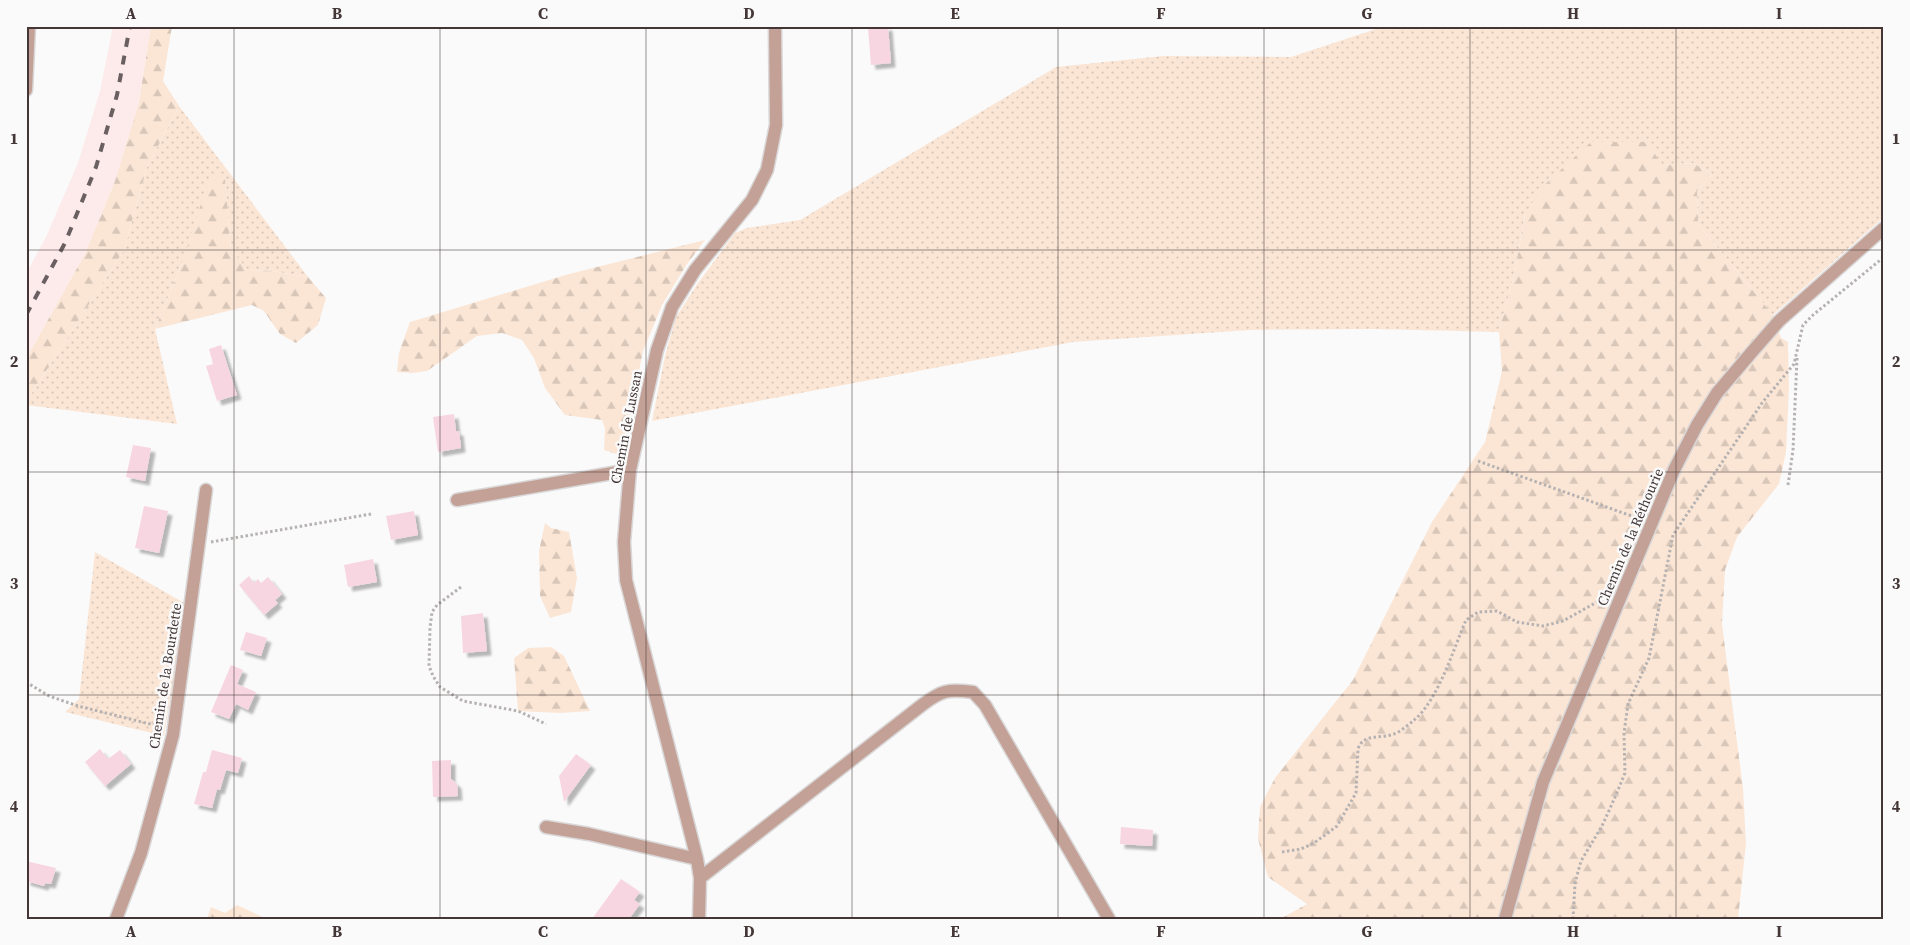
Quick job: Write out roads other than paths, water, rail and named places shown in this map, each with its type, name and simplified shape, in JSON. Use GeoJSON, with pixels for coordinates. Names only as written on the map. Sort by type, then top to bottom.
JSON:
{"type":"FeatureCollection","features":[{"type":"Feature","properties":{"kind":"street"},"geometry":{"type":"LineString","coordinates":[[26,90],[28,26]]}},
{"type":"Feature","properties":{"kind":"street","name":"Chemin de Lussan"},"geometry":{"type":"LineString","coordinates":[[699,919],[700,878],[697,859],[626,580],[624,542],[630,470],[657,350],[672,307],[695,270],[752,200],[767,170],[776,125],[776,26]]}},
{"type":"Feature","properties":{"kind":"street","name":"Chemin de la Réthourie"},"geometry":{"type":"LineString","coordinates":[[1506,919],[1543,782],[1674,470],[1697,425],[1717,393],[1779,321],[1884,228]]}},
{"type":"Feature","properties":{"kind":"street"},"geometry":{"type":"LineString","coordinates":[[457,500],[630,470]]}},
{"type":"Feature","properties":{"kind":"street","name":"Chemin de la Bourdette"},"geometry":{"type":"LineString","coordinates":[[116,919],[141,853],[174,730],[206,490]]}},
{"type":"Feature","properties":{"kind":"street"},"geometry":{"type":"LineString","coordinates":[[700,878],[922,704],[939,693],[958,690],[973,692],[985,706],[1109,919]]}},
{"type":"Feature","properties":{"kind":"street"},"geometry":{"type":"LineString","coordinates":[[546,827],[589,834],[697,859]]}},
{"type":"Feature","properties":{"kind":"railway"},"geometry":{"type":"LineString","coordinates":[[26,315],[65,243],[96,167],[117,95],[130,26]]}}]}
